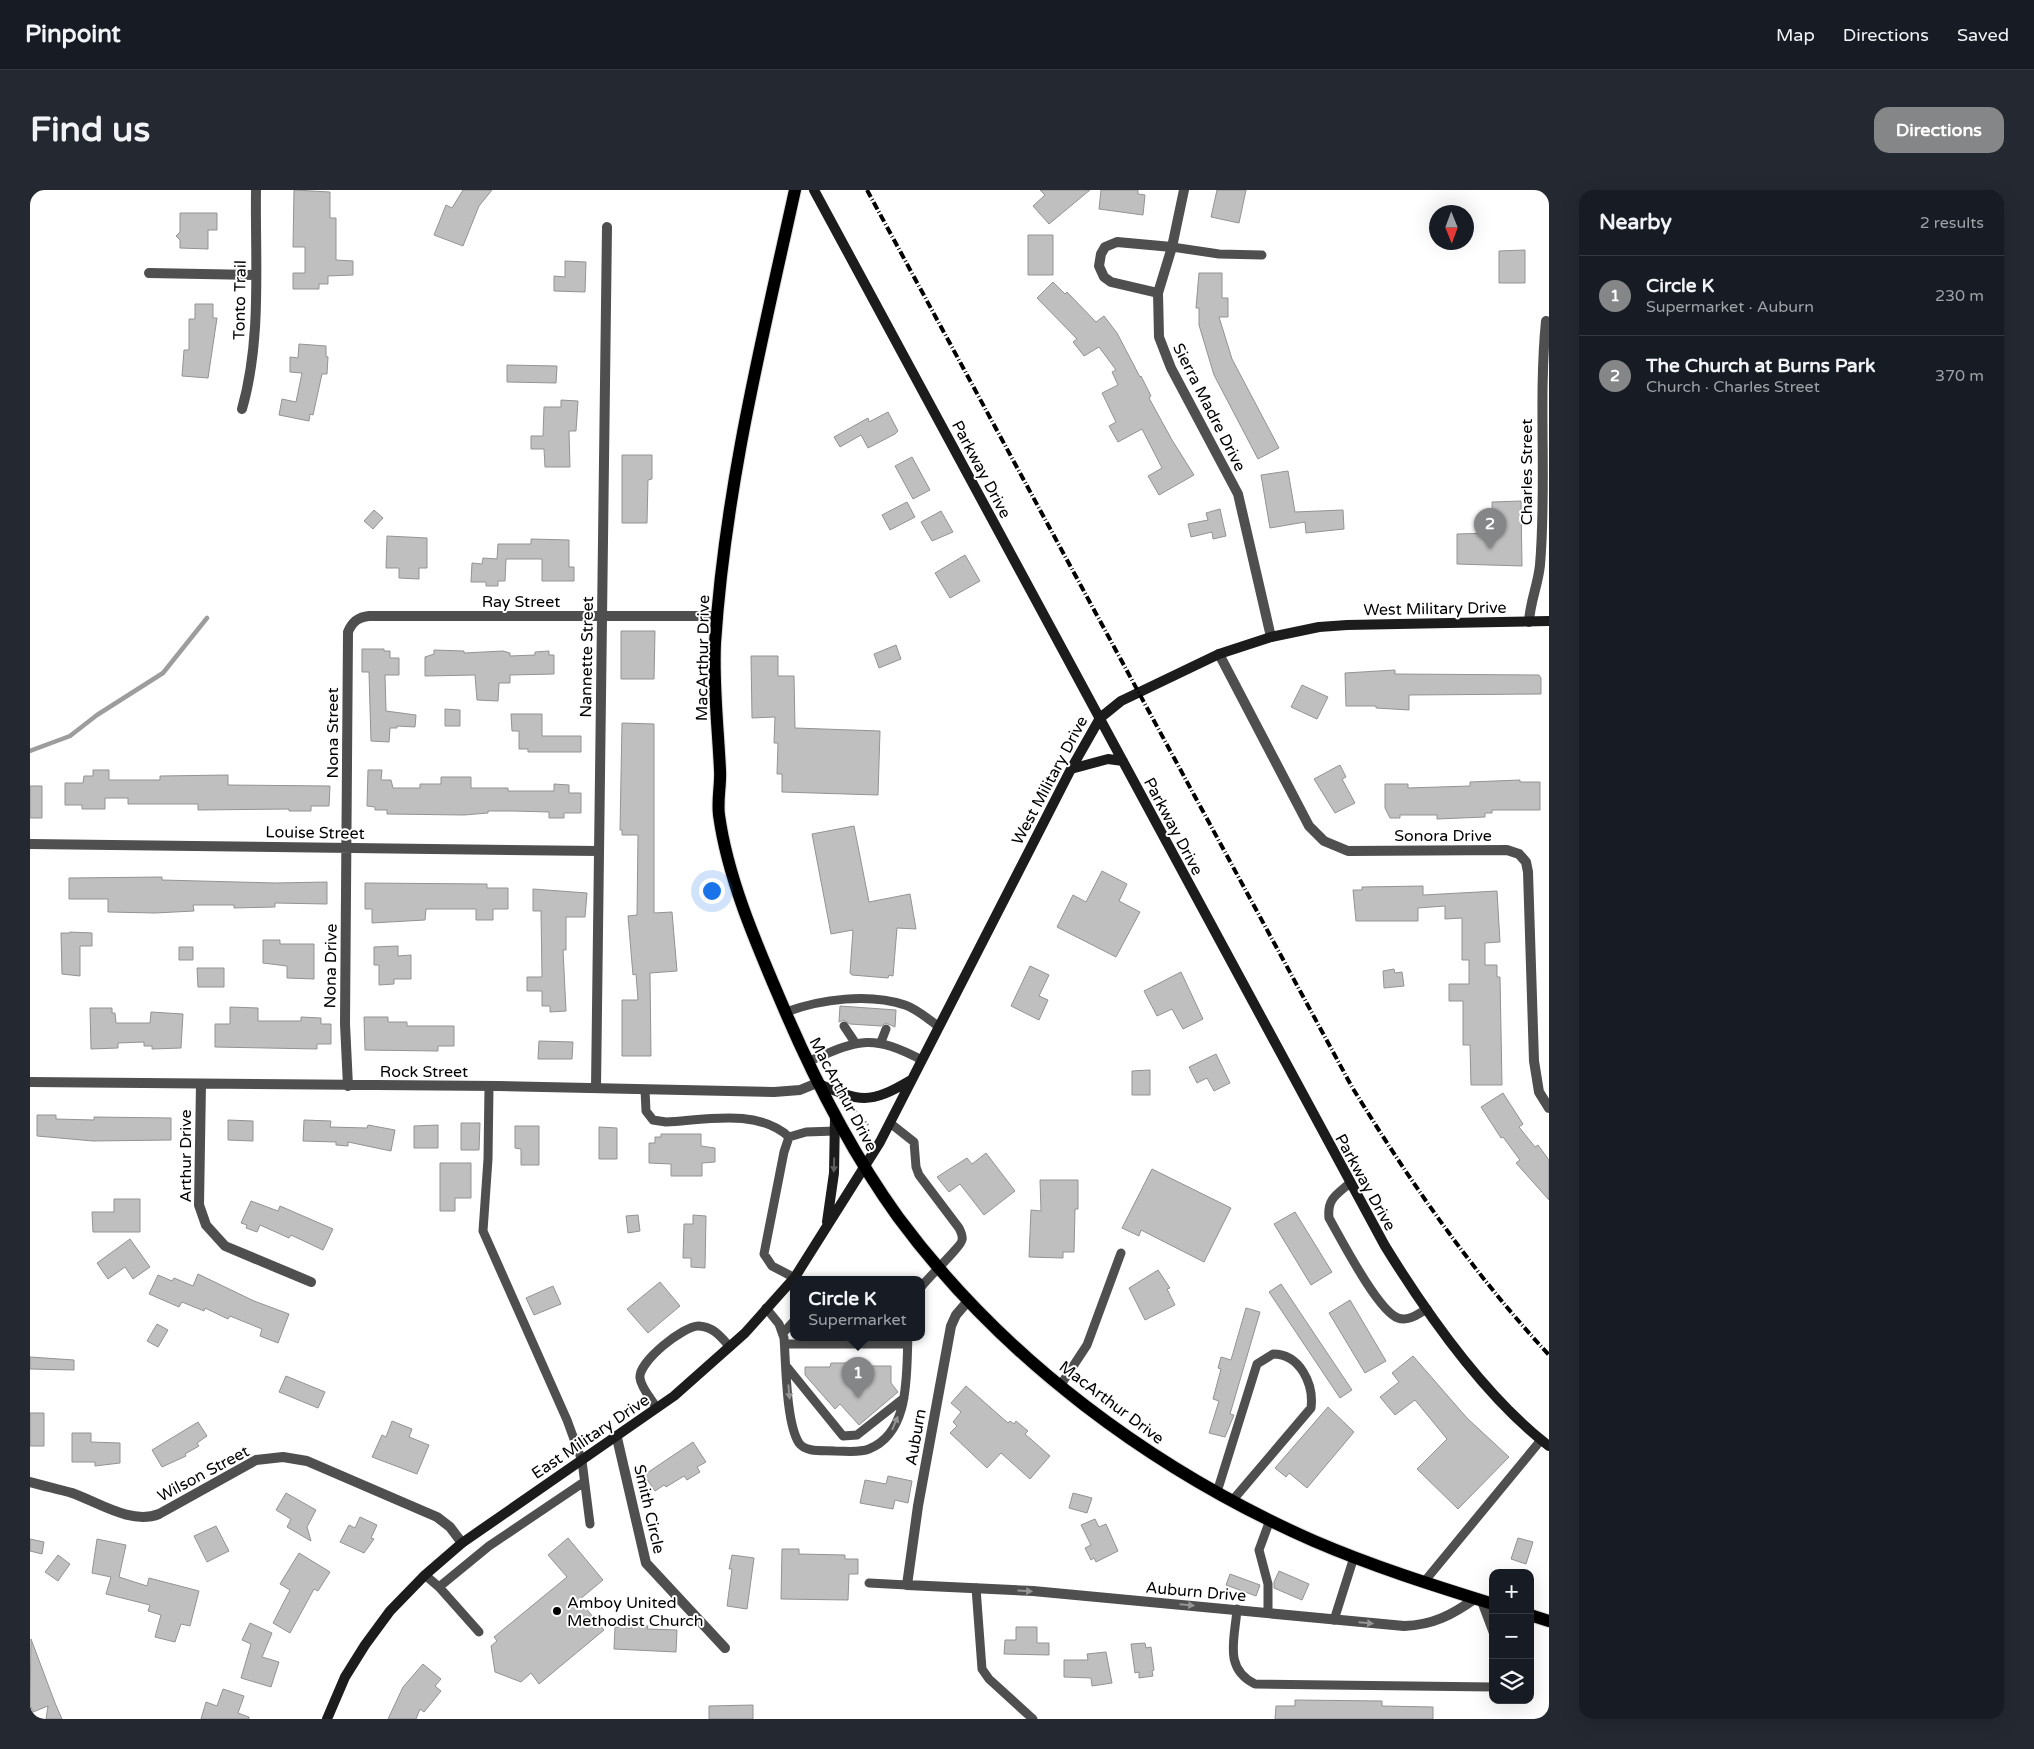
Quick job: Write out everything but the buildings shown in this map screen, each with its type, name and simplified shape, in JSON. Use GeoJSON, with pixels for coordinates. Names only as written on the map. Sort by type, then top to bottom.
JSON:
{"type":"FeatureCollection","features":[{"type":"Feature","properties":{"kind":"main road","name":"MacArthur Drive"},"geometry":{"type":"LineString","coordinates":[[795,190],[740,447],[720,580],[714,699],[720,775],[718,812],[742,903],[754,939],[817,1083],[864,1167],[896,1215],[968,1301],[1060,1386],[1126,1437],[1232,1501],[1354,1557],[1483,1601]]}},
{"type":"Feature","properties":{"kind":"main road"},"geometry":{"type":"LineString","coordinates":[[1534,1616],[1549,1621]]}},
{"type":"Feature","properties":{"kind":"street","name":"Tonto Trail"},"geometry":{"type":"LineString","coordinates":[[242,409],[251,368],[256,190]]}},
{"type":"Feature","properties":{"kind":"street","name":"Parkway Drive"},"geometry":{"type":"LineString","coordinates":[[814,190],[1385,1246],[1427,1309],[1480,1378],[1545,1443]]}},
{"type":"Feature","properties":{"kind":"street","name":"Sierra Madre Drive"},"geometry":{"type":"LineString","coordinates":[[1184,190],[1172,247],[1158,293],[1157,318],[1162,348],[1238,494],[1271,637]]}},
{"type":"Feature","properties":{"kind":"street","name":"Nannette Street"},"geometry":{"type":"LineString","coordinates":[[596,1088],[607,227]]}},
{"type":"Feature","properties":{"kind":"street"},"geometry":{"type":"LineString","coordinates":[[1158,293],[1111,282],[1104,277],[1099,266],[1101,254],[1105,247],[1118,242],[1172,247]]}},
{"type":"Feature","properties":{"kind":"street"},"geometry":{"type":"LineString","coordinates":[[149,273],[255,275]]}},
{"type":"Feature","properties":{"kind":"street","name":"Charles Street"},"geometry":{"type":"LineString","coordinates":[[1529,622],[1530,607],[1540,566],[1541,363],[1546,321]]}},
{"type":"Feature","properties":{"kind":"street","name":"Ray Street"},"geometry":{"type":"LineString","coordinates":[[355,620],[369,616],[718,616]]}},
{"type":"Feature","properties":{"kind":"street","name":"Nona Street"},"geometry":{"type":"LineString","coordinates":[[346,848],[348,632],[355,620]]}},
{"type":"Feature","properties":{"kind":"street","name":"West Military Drive"},"geometry":{"type":"LineString","coordinates":[[864,1167],[890,1123],[1071,769],[1100,718],[1108,710],[1139,692],[1220,654],[1271,637],[1319,627],[1549,621]]}},
{"type":"Feature","properties":{"kind":"street","name":"Sonora Drive"},"geometry":{"type":"LineString","coordinates":[[1220,654],[1309,826],[1324,841],[1348,851],[1507,850],[1519,854],[1526,862],[1530,908],[1534,1061],[1539,1092],[1549,1108]]}},
{"type":"Feature","properties":{"kind":"street"},"geometry":{"type":"LineString","coordinates":[[1071,769],[1108,759],[1123,761]]}},
{"type":"Feature","properties":{"kind":"street","name":"Louise Street"},"geometry":{"type":"LineString","coordinates":[[30,844],[599,851]]}},
{"type":"Feature","properties":{"kind":"street","name":"Nona Drive"},"geometry":{"type":"LineString","coordinates":[[346,848],[345,1024],[348,1086]]}},
{"type":"Feature","properties":{"kind":"street"},"geometry":{"type":"LineString","coordinates":[[817,1083],[854,1098],[870,1098],[888,1094],[912,1080]]}},
{"type":"Feature","properties":{"kind":"street","name":"Rock Street"},"geometry":{"type":"LineString","coordinates":[[30,1082],[596,1088],[774,1092],[800,1090],[817,1083]]}},
{"type":"Feature","properties":{"kind":"street","name":"Arthur Drive"},"geometry":{"type":"LineString","coordinates":[[200,1084],[199,1205],[206,1225],[225,1246],[311,1282]]}},
{"type":"Feature","properties":{"kind":"street"},"geometry":{"type":"LineString","coordinates":[[826,1226],[834,1173],[836,1116]]}},
{"type":"Feature","properties":{"kind":"street","name":"East Military Drive"},"geometry":{"type":"LineString","coordinates":[[797,1276],[826,1226],[864,1167]]}},
{"type":"Feature","properties":{"kind":"street","name":"East Military Drive"},"geometry":{"type":"LineString","coordinates":[[327,1719],[345,1677],[365,1646],[390,1611],[425,1575],[462,1543],[617,1438],[705,1371],[790,1284]]}},
{"type":"Feature","properties":{"kind":"street","name":"Auburn"},"geometry":{"type":"LineString","coordinates":[[906,1585],[918,1506],[951,1326],[956,1315],[968,1301]]}},
{"type":"Feature","properties":{"kind":"street","name":"Smith Circle"},"geometry":{"type":"LineString","coordinates":[[617,1438],[646,1563],[725,1648]]}},
{"type":"Feature","properties":{"kind":"street","name":"Wilson Street"},"geometry":{"type":"LineString","coordinates":[[30,1482],[73,1494],[131,1515],[148,1517],[158,1514],[256,1460],[283,1457],[295,1458],[355,1481],[437,1517],[450,1527],[462,1543]]}},
{"type":"Feature","properties":{"kind":"street","name":"Auburn Drive"},"geometry":{"type":"LineString","coordinates":[[906,1585],[976,1588],[1236,1609],[1334,1620],[1418,1625],[1446,1618],[1483,1601]]}},
{"type":"Feature","properties":{"kind":"lane"},"geometry":{"type":"LineString","coordinates":[[1172,247],[1219,254],[1262,255]]}},
{"type":"Feature","properties":{"kind":"lane"},"geometry":{"type":"LineString","coordinates":[[786,1012],[809,1004],[829,1000],[879,1001],[905,1005],[938,1026]]}},
{"type":"Feature","properties":{"kind":"lane"},"geometry":{"type":"LineString","coordinates":[[844,1026],[856,1044]]}},
{"type":"Feature","properties":{"kind":"lane"},"geometry":{"type":"LineString","coordinates":[[881,1042],[886,1029]]}},
{"type":"Feature","properties":{"kind":"lane"},"geometry":{"type":"LineString","coordinates":[[807,1062],[856,1044],[881,1042],[922,1060]]}},
{"type":"Feature","properties":{"kind":"lane"},"geometry":{"type":"LineString","coordinates":[[489,1087],[488,1159],[483,1231],[567,1420],[582,1461],[590,1524]]}},
{"type":"Feature","properties":{"kind":"lane"},"geometry":{"type":"LineString","coordinates":[[645,1090],[646,1111],[653,1120],[666,1122],[755,1120],[772,1124],[789,1136],[806,1132],[835,1131]]}},
{"type":"Feature","properties":{"kind":"lane"},"geometry":{"type":"LineString","coordinates":[[890,1123],[914,1142],[918,1175],[961,1232],[962,1242],[925,1282]]}},
{"type":"Feature","properties":{"kind":"lane"},"geometry":{"type":"LineString","coordinates":[[789,1136],[764,1250],[768,1263],[792,1276]]}},
{"type":"Feature","properties":{"kind":"lane"},"geometry":{"type":"LineString","coordinates":[[1350,1183],[1333,1198],[1328,1206],[1329,1218],[1377,1298],[1387,1311],[1398,1318],[1412,1318],[1427,1309]]}},
{"type":"Feature","properties":{"kind":"lane"},"geometry":{"type":"LineString","coordinates":[[1060,1386],[1087,1345],[1121,1253]]}},
{"type":"Feature","properties":{"kind":"lane"},"geometry":{"type":"LineString","coordinates":[[766,1308],[779,1324],[783,1333],[793,1432],[801,1446],[810,1450],[858,1452],[876,1446],[892,1431],[904,1398],[907,1379],[908,1341]]}},
{"type":"Feature","properties":{"kind":"lane"},"geometry":{"type":"LineString","coordinates":[[783,1333],[790,1325]]}},
{"type":"Feature","properties":{"kind":"lane"},"geometry":{"type":"LineString","coordinates":[[657,1408],[641,1382],[640,1376],[648,1360],[668,1342],[691,1327],[698,1326],[715,1331],[730,1347]]}},
{"type":"Feature","properties":{"kind":"lane"},"geometry":{"type":"LineString","coordinates":[[785,1344],[877,1341]]}},
{"type":"Feature","properties":{"kind":"lane"},"geometry":{"type":"LineString","coordinates":[[1217,1492],[1257,1364],[1273,1354],[1286,1356],[1301,1368],[1307,1378],[1311,1388],[1311,1408],[1232,1501]]}},
{"type":"Feature","properties":{"kind":"lane"},"geometry":{"type":"LineString","coordinates":[[786,1367],[843,1436],[856,1435],[904,1398]]}},
{"type":"Feature","properties":{"kind":"lane"},"geometry":{"type":"LineString","coordinates":[[1424,1582],[1545,1443]]}},
{"type":"Feature","properties":{"kind":"lane"},"geometry":{"type":"LineString","coordinates":[[439,1587],[489,1546],[584,1482]]}},
{"type":"Feature","properties":{"kind":"lane"},"geometry":{"type":"LineString","coordinates":[[1268,1612],[1268,1584],[1259,1550],[1270,1520]]}},
{"type":"Feature","properties":{"kind":"lane"},"geometry":{"type":"LineString","coordinates":[[1334,1620],[1354,1557]]}},
{"type":"Feature","properties":{"kind":"lane"},"geometry":{"type":"LineString","coordinates":[[425,1575],[439,1587],[479,1632]]}},
{"type":"Feature","properties":{"kind":"lane"},"geometry":{"type":"LineString","coordinates":[[869,1583],[906,1585]]}},
{"type":"Feature","properties":{"kind":"lane"},"geometry":{"type":"LineString","coordinates":[[976,1588],[982,1669],[989,1679],[1032,1719]]}},
{"type":"Feature","properties":{"kind":"lane"},"geometry":{"type":"LineString","coordinates":[[1483,1601],[1489,1620]]}},
{"type":"Feature","properties":{"kind":"lane"},"geometry":{"type":"LineString","coordinates":[[1236,1609],[1233,1660],[1235,1668],[1241,1675],[1255,1684],[1489,1687]]}},
{"type":"Feature","properties":{"kind":"path"},"geometry":{"type":"LineString","coordinates":[[852,1105],[868,1126]]}},
{"type":"Feature","properties":{"kind":"waterway"},"geometry":{"type":"LineString","coordinates":[[30,751],[70,736],[97,715],[163,673],[207,618]]}},
{"type":"Feature","properties":{"kind":"railway"},"geometry":{"type":"LineString","coordinates":[[867,190],[1352,1087],[1444,1226],[1494,1292],[1549,1355]]}},
{"type":"Feature","properties":{"kind":"place","name":"The Church at Burns Park"},"geometry":{"type":"Point","coordinates":[1490,549]}},
{"type":"Feature","properties":{"kind":"place","name":"Circle K"},"geometry":{"type":"Point","coordinates":[858,1398]}},
{"type":"Feature","properties":{"kind":"place","name":"Amboy United Methodist Church"},"geometry":{"type":"Point","coordinates":[557,1611]}}]}
